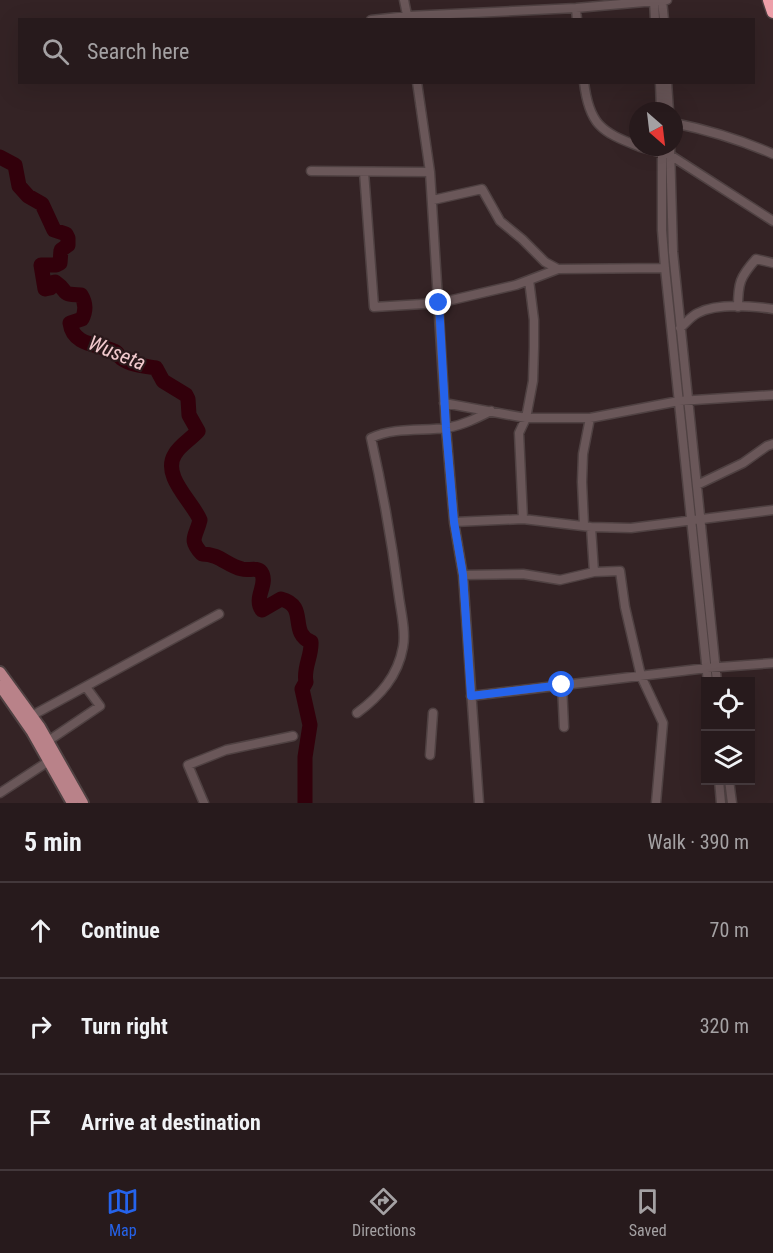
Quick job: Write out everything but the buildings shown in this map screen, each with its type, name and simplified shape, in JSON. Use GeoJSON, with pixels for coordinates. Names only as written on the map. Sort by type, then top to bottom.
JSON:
{"type":"FeatureCollection","features":[{"type":"Feature","properties":{"kind":"highway"},"geometry":{"type":"LineString","coordinates":[[769,0],[773,12]]}},
{"type":"Feature","properties":{"kind":"main road"},"geometry":{"type":"LineString","coordinates":[[0,672],[33,715],[83,803]]}},
{"type":"Feature","properties":{"kind":"main road"},"geometry":{"type":"LineString","coordinates":[[0,686],[23,718],[72,803]]}},
{"type":"Feature","properties":{"kind":"street"},"geometry":{"type":"LineString","coordinates":[[405,0],[408,18],[576,8],[660,0]]}},
{"type":"Feature","properties":{"kind":"street"},"geometry":{"type":"LineString","coordinates":[[656,18],[660,0]]}},
{"type":"Feature","properties":{"kind":"street"},"geometry":{"type":"LineString","coordinates":[[660,0],[664,18]]}},
{"type":"Feature","properties":{"kind":"street"},"geometry":{"type":"LineString","coordinates":[[576,8],[577,18]]}},
{"type":"Feature","properties":{"kind":"street"},"geometry":{"type":"LineString","coordinates":[[417,84],[430,172],[444,403],[454,522],[463,575],[479,803]]}},
{"type":"Feature","properties":{"kind":"street"},"geometry":{"type":"LineString","coordinates":[[584,84],[586,98],[593,116],[601,127],[612,136],[629,143]]}},
{"type":"Feature","properties":{"kind":"street"},"geometry":{"type":"LineString","coordinates":[[660,84],[661,102]]}},
{"type":"Feature","properties":{"kind":"street"},"geometry":{"type":"LineString","coordinates":[[667,84],[668,102]]}},
{"type":"Feature","properties":{"kind":"street"},"geometry":{"type":"LineString","coordinates":[[683,125],[773,154]]}},
{"type":"Feature","properties":{"kind":"street"},"geometry":{"type":"LineString","coordinates":[[666,156],[662,230],[665,268],[697,485],[695,520]]}},
{"type":"Feature","properties":{"kind":"street"},"geometry":{"type":"LineString","coordinates":[[666,156],[695,520],[711,668],[715,677]]}},
{"type":"Feature","properties":{"kind":"street"},"geometry":{"type":"LineString","coordinates":[[674,156],[773,221]]}},
{"type":"Feature","properties":{"kind":"street"},"geometry":{"type":"LineString","coordinates":[[311,171],[430,172]]}},
{"type":"Feature","properties":{"kind":"street"},"geometry":{"type":"LineString","coordinates":[[364,172],[374,307],[439,303],[529,280],[558,269],[665,268]]}},
{"type":"Feature","properties":{"kind":"street"},"geometry":{"type":"LineString","coordinates":[[432,200],[482,189],[500,221],[522,238],[545,262],[558,269]]}},
{"type":"Feature","properties":{"kind":"street"},"geometry":{"type":"LineString","coordinates":[[738,307],[738,287],[742,274],[756,259],[773,263]]}},
{"type":"Feature","properties":{"kind":"street"},"geometry":{"type":"LineString","coordinates":[[523,519],[519,433],[526,418],[533,381],[534,347],[534,320],[529,280]]}},
{"type":"Feature","properties":{"kind":"street"},"geometry":{"type":"LineString","coordinates":[[680,328],[696,314],[708,309],[750,306],[773,309]]}},
{"type":"Feature","properties":{"kind":"street"},"geometry":{"type":"LineString","coordinates":[[444,403],[526,418],[590,418],[684,401],[773,395]]}},
{"type":"Feature","properties":{"kind":"street"},"geometry":{"type":"LineString","coordinates":[[357,713],[375,700],[388,685],[399,665],[404,645],[393,548],[372,438],[382,433],[462,425],[491,411]]}},
{"type":"Feature","properties":{"kind":"street"},"geometry":{"type":"LineString","coordinates":[[590,418],[583,454],[582,482],[594,572]]}},
{"type":"Feature","properties":{"kind":"street"},"geometry":{"type":"LineString","coordinates":[[697,485],[743,463],[766,446],[773,444]]}},
{"type":"Feature","properties":{"kind":"street"},"geometry":{"type":"LineString","coordinates":[[454,522],[523,519],[630,528],[773,510]]}},
{"type":"Feature","properties":{"kind":"street"},"geometry":{"type":"LineString","coordinates":[[463,575],[523,574],[560,580],[594,572],[620,571],[625,607],[640,676],[663,723],[656,803]]}},
{"type":"Feature","properties":{"kind":"street"},"geometry":{"type":"LineString","coordinates":[[33,715],[219,614]]}},
{"type":"Feature","properties":{"kind":"street"},"geometry":{"type":"LineString","coordinates":[[471,696],[773,663]]}},
{"type":"Feature","properties":{"kind":"street"},"geometry":{"type":"LineString","coordinates":[[709,677],[711,668]]}},
{"type":"Feature","properties":{"kind":"street"},"geometry":{"type":"LineString","coordinates":[[562,685],[564,727]]}},
{"type":"Feature","properties":{"kind":"street"},"geometry":{"type":"LineString","coordinates":[[48,741],[100,706],[86,687]]}},
{"type":"Feature","properties":{"kind":"street"},"geometry":{"type":"LineString","coordinates":[[430,755],[433,713]]}},
{"type":"Feature","properties":{"kind":"street"},"geometry":{"type":"LineString","coordinates":[[204,803],[188,765],[226,750],[293,736]]}},
{"type":"Feature","properties":{"kind":"street"},"geometry":{"type":"LineString","coordinates":[[0,793],[49,761]]}},
{"type":"Feature","properties":{"kind":"street"},"geometry":{"type":"LineString","coordinates":[[720,785],[722,803]]}},
{"type":"Feature","properties":{"kind":"street"},"geometry":{"type":"LineString","coordinates":[[730,785],[732,803]]}},
{"type":"Feature","properties":{"kind":"waterway","name":"Wuseta"},"geometry":{"type":"LineString","coordinates":[[0,157],[15,165],[19,186],[28,196],[42,204],[54,230],[66,234],[68,238],[68,245],[61,250],[60,263],[41,265],[45,289],[50,288],[51,283],[55,282],[67,293],[81,295],[83,298],[84,313],[82,319],[70,323],[72,331],[81,340],[114,351],[129,362],[156,368],[163,381],[186,395],[189,415],[198,431],[175,454],[172,471],[175,480],[200,520],[194,538],[195,545],[202,554],[214,556],[236,567],[261,572],[263,581],[259,600],[262,610],[281,599],[289,602],[297,613],[304,638],[311,642],[306,682],[302,689],[310,725],[305,757],[305,803]]}},
{"type":"Feature","properties":{"kind":"route"},"geometry":{"type":"LineString","coordinates":[[439,303],[446,428],[454,522],[463,575],[471,696],[562,685]]}}]}
